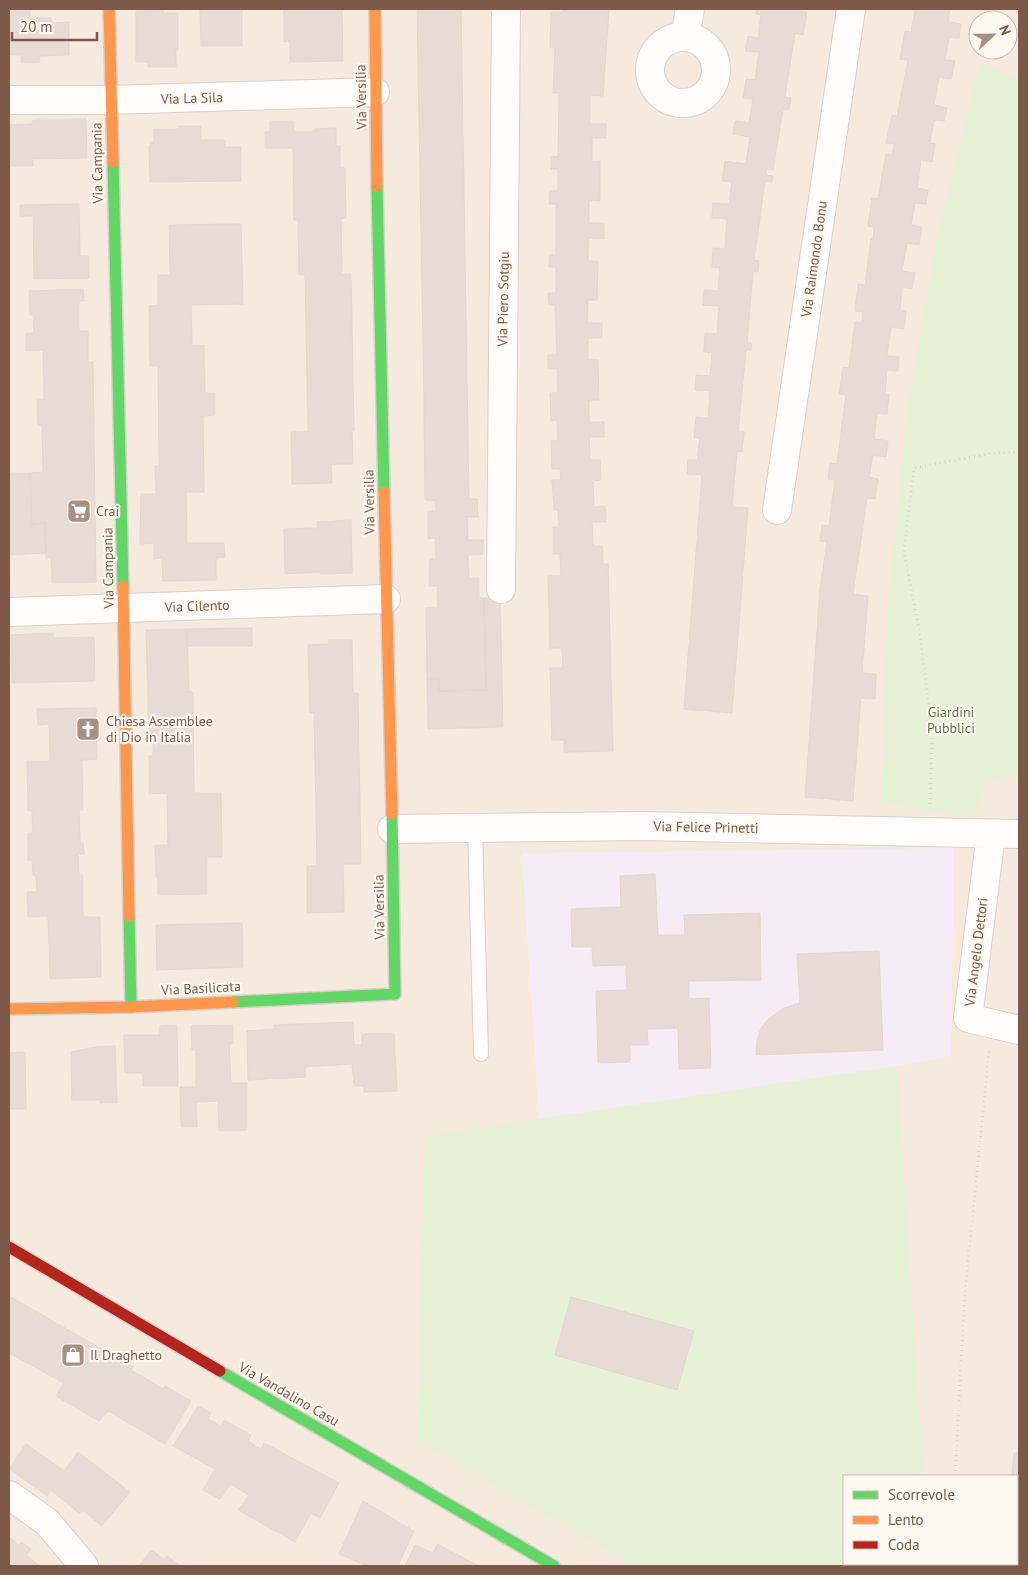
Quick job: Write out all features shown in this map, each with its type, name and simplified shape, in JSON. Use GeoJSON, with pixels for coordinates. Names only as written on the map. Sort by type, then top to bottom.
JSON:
{"type":"FeatureCollection","features":[{"type":"Feature","properties":{"kind":"street","name":"Via Campania"},"geometry":{"type":"LineString","coordinates":[[109,9],[124,609],[131,1006]]}},
{"type":"Feature","properties":{"kind":"street","name":"Via Versilia"},"geometry":{"type":"LineString","coordinates":[[375,9],[375,92],[395,994]]}},
{"type":"Feature","properties":{"kind":"street","name":"Via Piero Sotgiu"},"geometry":{"type":"LineString","coordinates":[[501,589],[506,9]]}},
{"type":"Feature","properties":{"kind":"street"},"geometry":{"type":"LineString","coordinates":[[685,37],[690,9]]}},
{"type":"Feature","properties":{"kind":"street","name":"Via Raimondo Bonu"},"geometry":{"type":"LineString","coordinates":[[777,510],[851,9]]}},
{"type":"Feature","properties":{"kind":"street","name":"Via La Sila"},"geometry":{"type":"LineString","coordinates":[[9,100],[110,100],[375,92]]}},
{"type":"Feature","properties":{"kind":"street","name":"Via Cilento"},"geometry":{"type":"LineString","coordinates":[[9,612],[386,599]]}},
{"type":"Feature","properties":{"kind":"street","name":"Via Felice Prinetti"},"geometry":{"type":"LineString","coordinates":[[392,829],[643,826],[1019,834]]}},
{"type":"Feature","properties":{"kind":"street","name":"Via Angelo Dettori"},"geometry":{"type":"LineString","coordinates":[[991,834],[968,1018],[1006,1026]]}},
{"type":"Feature","properties":{"kind":"street","name":"Via Basilicata"},"geometry":{"type":"LineString","coordinates":[[9,1009],[131,1006],[395,994]]}},
{"type":"Feature","properties":{"kind":"street","name":"Via Vandalino Casu"},"geometry":{"type":"LineString","coordinates":[[9,1247],[554,1566]]}},
{"type":"Feature","properties":{"kind":"street"},"geometry":{"type":"LineString","coordinates":[[9,1495],[47,1522],[84,1566]]}},
{"type":"Feature","properties":{"kind":"lane"},"geometry":{"type":"LineString","coordinates":[[475,827],[481,1054]]}},
{"type":"Feature","properties":{"kind":"path"},"geometry":{"type":"LineString","coordinates":[[929,832],[932,732],[920,634],[904,552],[914,468],[993,453],[1019,452]]}},
{"type":"Feature","properties":{"kind":"path"},"geometry":{"type":"LineString","coordinates":[[955,1475],[966,1292],[989,1056],[1006,1026]]}},
{"type":"Feature","properties":{"kind":"shaded area"},"geometry":{"type":"Polygon","coordinates":[[[9,9],[1019,9],[1019,1566],[9,1566],[9,9]]]}},
{"type":"Feature","properties":{"kind":"shaded area"},"geometry":{"type":"Polygon","coordinates":[[[954,848],[951,1056],[897,1066],[539,1119],[522,853],[954,848]]]}},
{"type":"Feature","properties":{"kind":"green space","name":"Giardini Pubblici"},"geometry":{"type":"Polygon","coordinates":[[[980,62],[1019,79],[1019,777],[988,779],[972,819],[881,802],[888,603],[907,412],[937,236],[980,62]]]}},
{"type":"Feature","properties":{"kind":"green space"},"geometry":{"type":"Polygon","coordinates":[[[897,1066],[923,1475],[843,1475],[843,1565],[884,1565],[634,1566],[417,1441],[425,1136],[897,1066]]]}},
{"type":"Feature","properties":{"kind":"green space"},"geometry":{"type":"Polygon","coordinates":[[[884,1565],[928,1565],[928,1566],[884,1565]]]}},
{"type":"Feature","properties":{"kind":"building"},"geometry":{"type":"Polygon","coordinates":[[[9,9],[30,9],[30,18],[51,18],[52,23],[69,22],[69,55],[39,56],[40,62],[21,63],[21,55],[9,55],[9,9]]]}},
{"type":"Feature","properties":{"kind":"building"},"geometry":{"type":"Polygon","coordinates":[[[200,9],[242,9],[242,46],[201,46],[200,9]]]}},
{"type":"Feature","properties":{"kind":"building"},"geometry":{"type":"Polygon","coordinates":[[[284,9],[342,9],[343,61],[290,62],[290,41],[284,42],[284,9]]]}},
{"type":"Feature","properties":{"kind":"building"},"geometry":{"type":"Polygon","coordinates":[[[417,9],[461,9],[469,499],[477,499],[478,517],[467,517],[468,540],[483,540],[483,554],[468,555],[469,578],[479,578],[479,598],[484,598],[486,690],[439,691],[439,679],[427,679],[426,608],[438,608],[437,586],[429,586],[430,559],[436,559],[435,538],[428,539],[428,511],[436,511],[436,501],[425,500],[417,9]]]}},
{"type":"Feature","properties":{"kind":"building"},"geometry":{"type":"Polygon","coordinates":[[[563,9],[609,9],[603,96],[590,95],[590,124],[606,124],[606,138],[592,138],[592,162],[600,161],[600,201],[589,200],[589,223],[604,223],[604,239],[589,238],[588,261],[598,261],[597,300],[588,300],[587,323],[602,323],[602,338],[588,338],[588,360],[598,360],[599,400],[589,400],[589,422],[604,422],[604,437],[589,437],[590,460],[600,460],[601,480],[593,481],[594,507],[605,506],[606,522],[592,522],[593,546],[602,546],[603,564],[608,564],[613,751],[564,752],[564,740],[552,740],[550,668],[563,668],[562,648],[550,648],[548,576],[561,576],[560,554],[553,554],[553,527],[559,527],[558,510],[554,510],[552,480],[561,480],[560,469],[552,469],[551,441],[558,440],[557,420],[551,421],[550,393],[558,393],[557,368],[548,368],[548,355],[557,355],[555,305],[549,305],[548,293],[556,293],[556,267],[549,267],[549,255],[556,255],[556,204],[549,204],[550,191],[558,191],[558,169],[551,169],[551,156],[558,157],[559,93],[553,93],[555,48],[550,47],[551,12],[562,12],[563,9]]]}},
{"type":"Feature","properties":{"kind":"building"},"geometry":{"type":"Polygon","coordinates":[[[757,9],[798,9],[798,11],[807,12],[803,35],[795,33],[785,97],[791,98],[789,110],[783,109],[773,170],[767,169],[766,175],[773,176],[772,182],[765,181],[754,260],[759,261],[758,272],[753,271],[747,343],[752,343],[751,350],[746,350],[738,432],[744,432],[742,452],[737,451],[732,507],[748,508],[732,713],[684,709],[702,475],[687,474],[688,460],[697,460],[700,438],[694,438],[696,417],[708,418],[710,391],[695,390],[696,375],[710,376],[712,353],[704,352],[705,333],[717,334],[719,306],[703,305],[704,290],[718,291],[720,268],[712,267],[713,248],[725,249],[727,219],[712,218],[713,203],[729,204],[732,182],[722,181],[725,161],[746,164],[750,137],[733,134],[735,121],[749,123],[753,99],[743,98],[746,79],[755,80],[759,52],[745,51],[748,36],[758,38],[761,15],[756,14],[757,9]]]}},
{"type":"Feature","properties":{"kind":"building"},"geometry":{"type":"Polygon","coordinates":[[[915,9],[950,9],[948,22],[961,24],[959,38],[949,37],[945,60],[955,61],[951,79],[939,77],[934,105],[947,108],[944,121],[934,120],[930,143],[935,144],[932,162],[921,160],[917,188],[928,190],[926,204],[915,203],[911,225],[922,227],[919,245],[907,243],[902,271],[915,273],[912,289],[902,287],[900,310],[906,311],[904,329],[891,327],[887,356],[899,357],[898,371],[887,370],[885,394],[889,394],[887,414],[877,413],[874,439],[888,441],[886,457],[873,455],[869,477],[878,479],[875,499],[867,498],[853,594],[868,596],[862,673],[876,674],[875,699],[861,698],[853,801],[805,797],[820,589],[827,542],[820,541],[822,525],[829,526],[835,480],[828,479],[830,463],[837,464],[846,395],[839,394],[843,367],[849,368],[855,322],[862,323],[863,312],[855,311],[858,284],[865,285],[871,239],[873,239],[874,227],[868,226],[872,198],[878,199],[886,154],[892,155],[894,144],[886,143],[892,115],[897,116],[908,60],[900,59],[905,31],[911,32],[915,9]]]}},
{"type":"Feature","properties":{"kind":"building"},"geometry":{"type":"Polygon","coordinates":[[[163,10],[163,13],[178,13],[176,67],[148,67],[148,62],[136,62],[136,11],[163,10]]]}},
{"type":"Feature","properties":{"kind":"building"},"geometry":{"type":"Polygon","coordinates":[[[86,119],[87,158],[33,159],[33,166],[9,166],[9,125],[32,124],[33,120],[86,119]]]}},
{"type":"Feature","properties":{"kind":"building"},"geometry":{"type":"Polygon","coordinates":[[[270,121],[293,121],[294,132],[313,132],[313,129],[336,128],[336,146],[340,146],[340,168],[345,168],[346,218],[341,219],[342,274],[351,274],[353,464],[331,464],[332,483],[292,484],[291,432],[308,432],[305,275],[299,275],[298,220],[294,220],[293,148],[265,148],[265,132],[270,131],[270,121]]]}},
{"type":"Feature","properties":{"kind":"building"},"geometry":{"type":"Polygon","coordinates":[[[179,126],[201,126],[201,140],[225,140],[225,147],[241,147],[241,181],[150,182],[149,146],[154,141],[154,129],[180,129],[179,126]]]}},
{"type":"Feature","properties":{"kind":"building"},"geometry":{"type":"Polygon","coordinates":[[[79,204],[80,256],[89,256],[89,278],[34,279],[33,216],[20,216],[20,205],[79,204]]]}},
{"type":"Feature","properties":{"kind":"building"},"geometry":{"type":"Polygon","coordinates":[[[241,224],[243,304],[191,305],[192,346],[204,345],[205,393],[215,393],[215,415],[203,416],[204,492],[186,492],[187,543],[224,543],[225,557],[216,558],[216,580],[163,581],[162,558],[154,559],[154,543],[140,544],[141,494],[156,494],[155,466],[159,466],[158,366],[150,366],[149,306],[158,305],[158,275],[170,275],[169,225],[241,224]]]}},
{"type":"Feature","properties":{"kind":"building"},"geometry":{"type":"Polygon","coordinates":[[[83,289],[84,301],[79,301],[79,331],[88,331],[88,362],[93,362],[96,582],[52,583],[51,558],[46,558],[45,523],[32,524],[30,473],[43,472],[42,425],[38,425],[37,400],[44,400],[43,350],[26,351],[26,333],[34,333],[33,315],[30,315],[29,291],[83,289]]]}},
{"type":"Feature","properties":{"kind":"building"},"geometry":{"type":"Polygon","coordinates":[[[9,473],[30,473],[32,524],[45,523],[46,553],[10,555],[10,582],[9,582],[9,473]]]}},
{"type":"Feature","properties":{"kind":"building"},"geometry":{"type":"Polygon","coordinates":[[[351,520],[352,573],[285,574],[284,529],[318,528],[317,522],[351,520]]]}},
{"type":"Feature","properties":{"kind":"building"},"geometry":{"type":"Polygon","coordinates":[[[500,597],[503,727],[428,729],[427,679],[439,679],[439,691],[486,690],[484,598],[500,597]]]}},
{"type":"Feature","properties":{"kind":"building"},"geometry":{"type":"Polygon","coordinates":[[[252,628],[252,646],[187,646],[187,629],[252,628]]]}},
{"type":"Feature","properties":{"kind":"building"},"geometry":{"type":"Polygon","coordinates":[[[187,629],[189,692],[193,692],[194,793],[221,793],[222,857],[207,857],[207,894],[158,895],[155,845],[168,845],[167,793],[149,794],[149,756],[153,756],[153,735],[149,735],[146,630],[187,629]]]}},
{"type":"Feature","properties":{"kind":"building"},"geometry":{"type":"Polygon","coordinates":[[[53,633],[53,638],[94,637],[95,681],[12,683],[11,635],[53,633]]]}},
{"type":"Feature","properties":{"kind":"building"},"geometry":{"type":"Polygon","coordinates":[[[329,640],[352,640],[353,693],[358,693],[361,864],[343,864],[344,912],[307,913],[307,866],[317,866],[314,712],[310,713],[308,645],[329,644],[329,640]]]}},
{"type":"Feature","properties":{"kind":"building"},"geometry":{"type":"Polygon","coordinates":[[[96,708],[97,759],[82,760],[83,810],[79,810],[80,843],[83,843],[84,854],[78,854],[79,875],[83,875],[83,917],[100,917],[101,977],[50,979],[48,916],[28,917],[27,892],[37,892],[32,860],[28,860],[28,833],[33,833],[32,811],[28,811],[27,761],[50,761],[49,724],[38,725],[37,709],[96,708]]]}},
{"type":"Feature","properties":{"kind":"building"},"geometry":{"type":"Polygon","coordinates":[[[655,874],[658,935],[685,935],[684,915],[760,913],[761,980],[689,981],[689,999],[709,998],[711,1068],[679,1069],[678,1028],[647,1029],[648,1045],[630,1045],[630,1062],[598,1063],[596,991],[627,990],[626,965],[593,966],[592,947],[572,947],[571,909],[621,907],[620,876],[655,874]]]}},
{"type":"Feature","properties":{"kind":"building"},"geometry":{"type":"Polygon","coordinates":[[[242,923],[243,967],[157,970],[156,925],[242,923]]]}},
{"type":"Feature","properties":{"kind":"building"},"geometry":{"type":"Polygon","coordinates":[[[879,951],[883,1050],[756,1055],[757,1041],[761,1028],[768,1019],[784,1008],[800,1003],[797,954],[879,951]]]}},
{"type":"Feature","properties":{"kind":"building"},"geometry":{"type":"Polygon","coordinates":[[[353,1022],[354,1045],[362,1045],[362,1034],[394,1033],[397,1091],[364,1092],[364,1086],[354,1086],[352,1064],[305,1067],[306,1077],[248,1080],[247,1031],[275,1029],[274,1025],[353,1022]]]}},
{"type":"Feature","properties":{"kind":"building"},"geometry":{"type":"Polygon","coordinates":[[[177,1025],[178,1086],[143,1086],[143,1073],[125,1073],[124,1035],[160,1035],[160,1026],[177,1025]]]}},
{"type":"Feature","properties":{"kind":"building"},"geometry":{"type":"Polygon","coordinates":[[[233,1025],[233,1044],[229,1044],[231,1083],[247,1083],[247,1130],[219,1131],[218,1101],[196,1102],[197,1127],[181,1127],[180,1087],[196,1087],[196,1050],[192,1050],[191,1026],[233,1025]]]}},
{"type":"Feature","properties":{"kind":"building"},"geometry":{"type":"Polygon","coordinates":[[[115,1046],[117,1103],[100,1103],[100,1100],[72,1100],[71,1052],[95,1047],[115,1046]]]}},
{"type":"Feature","properties":{"kind":"building"},"geometry":{"type":"Polygon","coordinates":[[[25,1052],[26,1109],[9,1109],[9,1053],[25,1052]]]}},
{"type":"Feature","properties":{"kind":"building"},"geometry":{"type":"Polygon","coordinates":[[[9,1296],[133,1367],[131,1370],[163,1389],[165,1386],[191,1401],[165,1444],[108,1411],[99,1421],[56,1396],[64,1383],[9,1353],[9,1296]]]}},
{"type":"Feature","properties":{"kind":"building"},"geometry":{"type":"Polygon","coordinates":[[[571,1297],[694,1331],[677,1390],[555,1355],[571,1297]]]}},
{"type":"Feature","properties":{"kind":"building"},"geometry":{"type":"Polygon","coordinates":[[[198,1406],[211,1413],[208,1419],[221,1426],[224,1420],[251,1435],[248,1441],[261,1449],[264,1443],[339,1483],[320,1518],[311,1513],[295,1542],[238,1510],[249,1495],[230,1484],[220,1499],[203,1490],[215,1469],[173,1446],[198,1406]]]}},
{"type":"Feature","properties":{"kind":"building"},"geometry":{"type":"Polygon","coordinates":[[[26,1444],[64,1471],[78,1452],[130,1492],[102,1526],[83,1510],[80,1514],[51,1490],[47,1496],[9,1469],[26,1444]]]}},
{"type":"Feature","properties":{"kind":"building"},"geometry":{"type":"Polygon","coordinates":[[[1014,1453],[1019,1453],[1019,1566],[1003,1566],[1018,1565],[1018,1475],[1012,1475],[1014,1453]]]}},
{"type":"Feature","properties":{"kind":"building"},"geometry":{"type":"Polygon","coordinates":[[[363,1501],[414,1531],[398,1566],[367,1566],[339,1554],[363,1501]]]}},
{"type":"Feature","properties":{"kind":"building"},"geometry":{"type":"Polygon","coordinates":[[[9,1537],[19,1545],[21,1542],[31,1549],[26,1555],[40,1566],[9,1566],[9,1537]]]}},
{"type":"Feature","properties":{"kind":"building"},"geometry":{"type":"Polygon","coordinates":[[[437,1544],[479,1566],[405,1566],[415,1545],[433,1553],[437,1544]]]}},
{"type":"Feature","properties":{"kind":"building"},"geometry":{"type":"Polygon","coordinates":[[[151,1550],[165,1560],[167,1556],[181,1566],[139,1566],[151,1550]]]}},
{"type":"Feature","properties":{"kind":"traffic: fast"},"geometry":{"type":"LineString","coordinates":[[113,162],[123,586]]}},
{"type":"Feature","properties":{"kind":"traffic: fast"},"geometry":{"type":"LineString","coordinates":[[377,186],[384,492]]}},
{"type":"Feature","properties":{"kind":"traffic: fast"},"geometry":{"type":"LineString","coordinates":[[233,1002],[395,994],[392,814]]}},
{"type":"Feature","properties":{"kind":"traffic: fast"},"geometry":{"type":"LineString","coordinates":[[129,916],[131,1007]]}},
{"type":"Feature","properties":{"kind":"traffic: fast"},"geometry":{"type":"LineString","coordinates":[[220,1371],[554,1566]]}},
{"type":"Feature","properties":{"kind":"traffic: slow"},"geometry":{"type":"LineString","coordinates":[[109,9],[113,162]]}},
{"type":"Feature","properties":{"kind":"traffic: slow"},"geometry":{"type":"LineString","coordinates":[[375,9],[377,186]]}},
{"type":"Feature","properties":{"kind":"traffic: slow"},"geometry":{"type":"LineString","coordinates":[[384,492],[392,814]]}},
{"type":"Feature","properties":{"kind":"traffic: slow"},"geometry":{"type":"LineString","coordinates":[[123,586],[129,916]]}},
{"type":"Feature","properties":{"kind":"traffic: slow"},"geometry":{"type":"LineString","coordinates":[[9,1009],[131,1007],[233,1002]]}},
{"type":"Feature","properties":{"kind":"traffic: jam"},"geometry":{"type":"LineString","coordinates":[[9,1247],[220,1371]]}},
{"type":"Feature","properties":{"kind":"place","name":"Crai"},"geometry":{"type":"Point","coordinates":[79,511]}},
{"type":"Feature","properties":{"kind":"place","name":"Chiesa Assemblee di Dio in Italia"},"geometry":{"type":"Point","coordinates":[88,729]}},
{"type":"Feature","properties":{"kind":"place","name":"Il Draghetto"},"geometry":{"type":"Point","coordinates":[73,1355]}}]}
